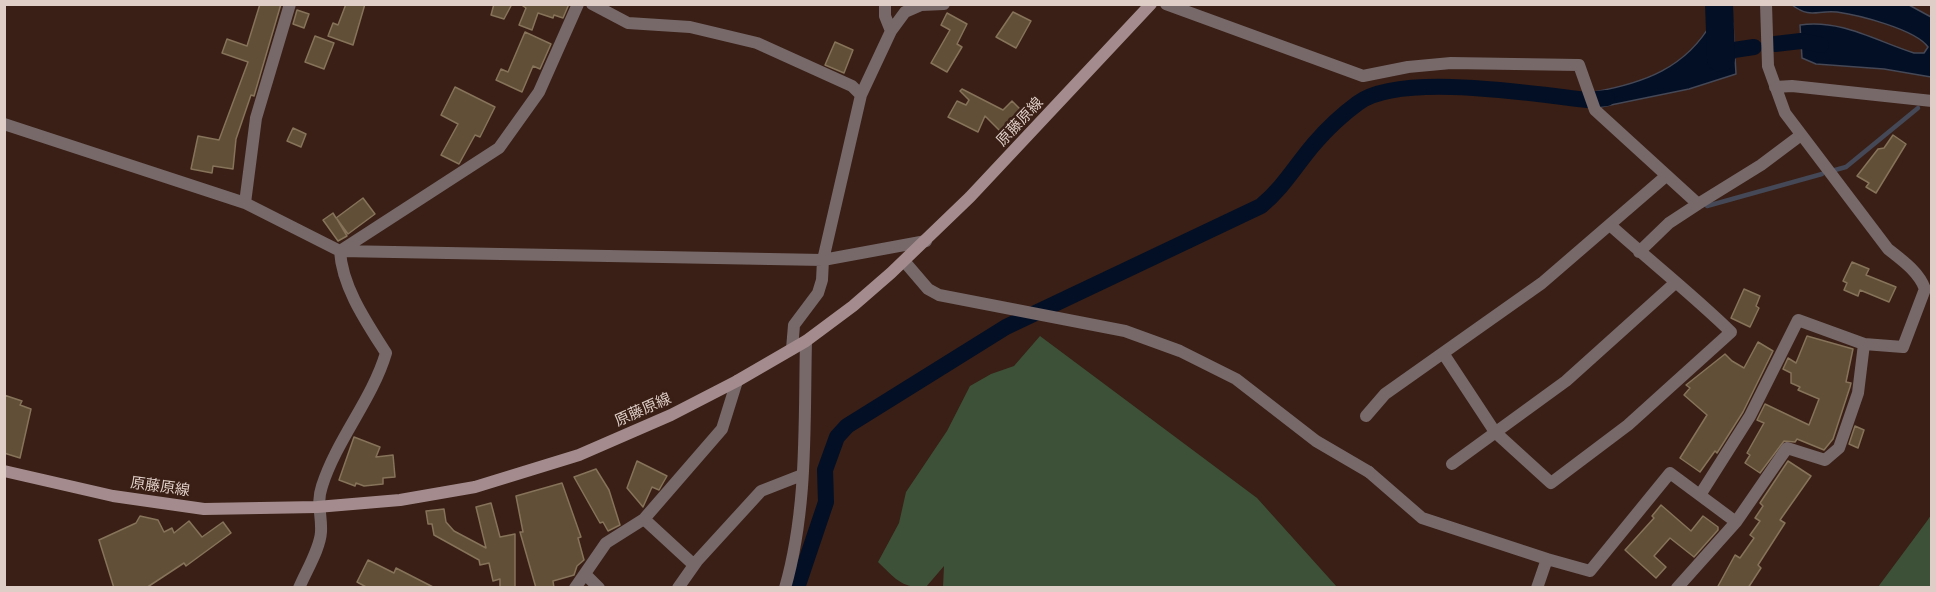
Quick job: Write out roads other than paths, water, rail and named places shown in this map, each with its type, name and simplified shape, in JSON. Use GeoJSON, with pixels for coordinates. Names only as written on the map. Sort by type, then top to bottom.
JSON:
{"type":"FeatureCollection","features":[{"type":"Feature","properties":{"kind":"main road","name":"原藤原線"},"geometry":{"type":"LineString","coordinates":[[4,471],[113,496],[204,509],[317,507],[400,500],[475,487],[579,454],[671,415],[737,381],[806,341],[926,241],[1151,4]]}},
{"type":"Feature","properties":{"kind":"street"},"geometry":{"type":"LineString","coordinates":[[245,202],[256,118],[290,4]]}},
{"type":"Feature","properties":{"kind":"street"},"geometry":{"type":"LineString","coordinates":[[340,251],[499,148],[539,92],[578,4]]}},
{"type":"Feature","properties":{"kind":"street"},"geometry":{"type":"LineString","coordinates":[[592,4],[628,24],[690,27],[757,44],[852,86],[861,95]]}},
{"type":"Feature","properties":{"kind":"street"},"geometry":{"type":"LineString","coordinates":[[885,4],[885,16],[891,32]]}},
{"type":"Feature","properties":{"kind":"street"},"geometry":{"type":"LineString","coordinates":[[792,349],[794,325],[818,293],[822,280],[823,261],[861,95],[891,32],[905,12],[921,5],[944,4]]}},
{"type":"Feature","properties":{"kind":"street"},"geometry":{"type":"LineString","coordinates":[[1166,4],[1363,76],[1408,67],[1451,63],[1579,65],[1593,106],[1698,204]]}},
{"type":"Feature","properties":{"kind":"street"},"geometry":{"type":"LineString","coordinates":[[1700,495],[1750,416],[1798,320],[1864,344],[1903,347],[1925,289],[1922,281],[1905,262],[1888,249],[1785,112],[1768,66],[1766,4]]}},
{"type":"Feature","properties":{"kind":"street"},"geometry":{"type":"LineString","coordinates":[[1775,87],[1792,86],[1932,101]]}},
{"type":"Feature","properties":{"kind":"street"},"geometry":{"type":"LineString","coordinates":[[4,124],[245,202],[340,251],[823,261],[926,241]]}},
{"type":"Feature","properties":{"kind":"street"},"geometry":{"type":"LineString","coordinates":[[1639,252],[1669,223],[1761,165],[1801,135]]}},
{"type":"Feature","properties":{"kind":"street"},"geometry":{"type":"LineString","coordinates":[[1366,416],[1385,394],[1542,283],[1666,176]]}},
{"type":"Feature","properties":{"kind":"street"},"geometry":{"type":"LineString","coordinates":[[1443,353],[1495,432],[1551,483],[1628,425],[1731,332],[1692,294],[1675,284],[1610,225]]}},
{"type":"Feature","properties":{"kind":"street"},"geometry":{"type":"LineString","coordinates":[[299,588],[321,534],[317,507],[322,486],[345,434],[381,370],[386,353],[359,307],[341,266],[340,251]]}},
{"type":"Feature","properties":{"kind":"street"},"geometry":{"type":"LineString","coordinates":[[904,261],[928,289],[939,295],[1125,331],[1180,351],[1236,379],[1316,441],[1369,472],[1422,518],[1546,559],[1590,571],[1670,473],[1736,522]]}},
{"type":"Feature","properties":{"kind":"street"},"geometry":{"type":"LineString","coordinates":[[1452,464],[1566,381],[1675,284]]}},
{"type":"Feature","properties":{"kind":"street"},"geometry":{"type":"LineString","coordinates":[[785,588],[796,549],[802,475],[806,341]]}},
{"type":"Feature","properties":{"kind":"street"},"geometry":{"type":"LineString","coordinates":[[1677,588],[1736,522],[1787,448],[1825,460],[1839,448],[1858,393],[1864,344]]}},
{"type":"Feature","properties":{"kind":"street"},"geometry":{"type":"LineString","coordinates":[[575,588],[606,543],[644,519],[722,429],[737,381]]}},
{"type":"Feature","properties":{"kind":"street"},"geometry":{"type":"LineString","coordinates":[[678,588],[694,565],[761,491],[802,475]]}},
{"type":"Feature","properties":{"kind":"street"},"geometry":{"type":"LineString","coordinates":[[644,519],[694,565]]}},
{"type":"Feature","properties":{"kind":"street"},"geometry":{"type":"LineString","coordinates":[[1537,588],[1546,559]]}},
{"type":"Feature","properties":{"kind":"street"},"geometry":{"type":"LineString","coordinates":[[586,575],[599,588]]}},
{"type":"Feature","properties":{"kind":"water"},"geometry":{"type":"Polygon","coordinates":[[[1792,5],[1909,5],[1931,17],[1931,77],[1884,69],[1816,64],[1802,58],[1800,25],[1830,25],[1844,28],[1914,53],[1924,53],[1928,47],[1911,34],[1885,24],[1837,12],[1804,12],[1792,5]]]}},
{"type":"Feature","properties":{"kind":"water"},"geometry":{"type":"Polygon","coordinates":[[[1712,22],[1733,23],[1736,74],[1689,89],[1601,107],[1594,92],[1630,84],[1662,71],[1690,51],[1712,22]]]}},
{"type":"Feature","properties":{"kind":"waterway"},"geometry":{"type":"LineString","coordinates":[[1719,4],[1721,58]]}},
{"type":"Feature","properties":{"kind":"waterway"},"geometry":{"type":"LineString","coordinates":[[1775,44],[1801,41],[1821,45]]}},
{"type":"Feature","properties":{"kind":"waterway"},"geometry":{"type":"LineString","coordinates":[[1715,61],[1734,50],[1754,47]]}},
{"type":"Feature","properties":{"kind":"waterway"},"geometry":{"type":"LineString","coordinates":[[797,588],[826,502],[825,470],[837,437],[847,426],[1006,327],[1261,206],[1283,184],[1324,133],[1358,103],[1378,94],[1435,87],[1502,90],[1587,100],[1607,98]]}},
{"type":"Feature","properties":{"kind":"waterway"},"geometry":{"type":"LineString","coordinates":[[1835,170],[1846,167],[1918,108]]}},
{"type":"Feature","properties":{"kind":"waterway"},"geometry":{"type":"LineString","coordinates":[[1707,206],[1822,174]]}}]}
